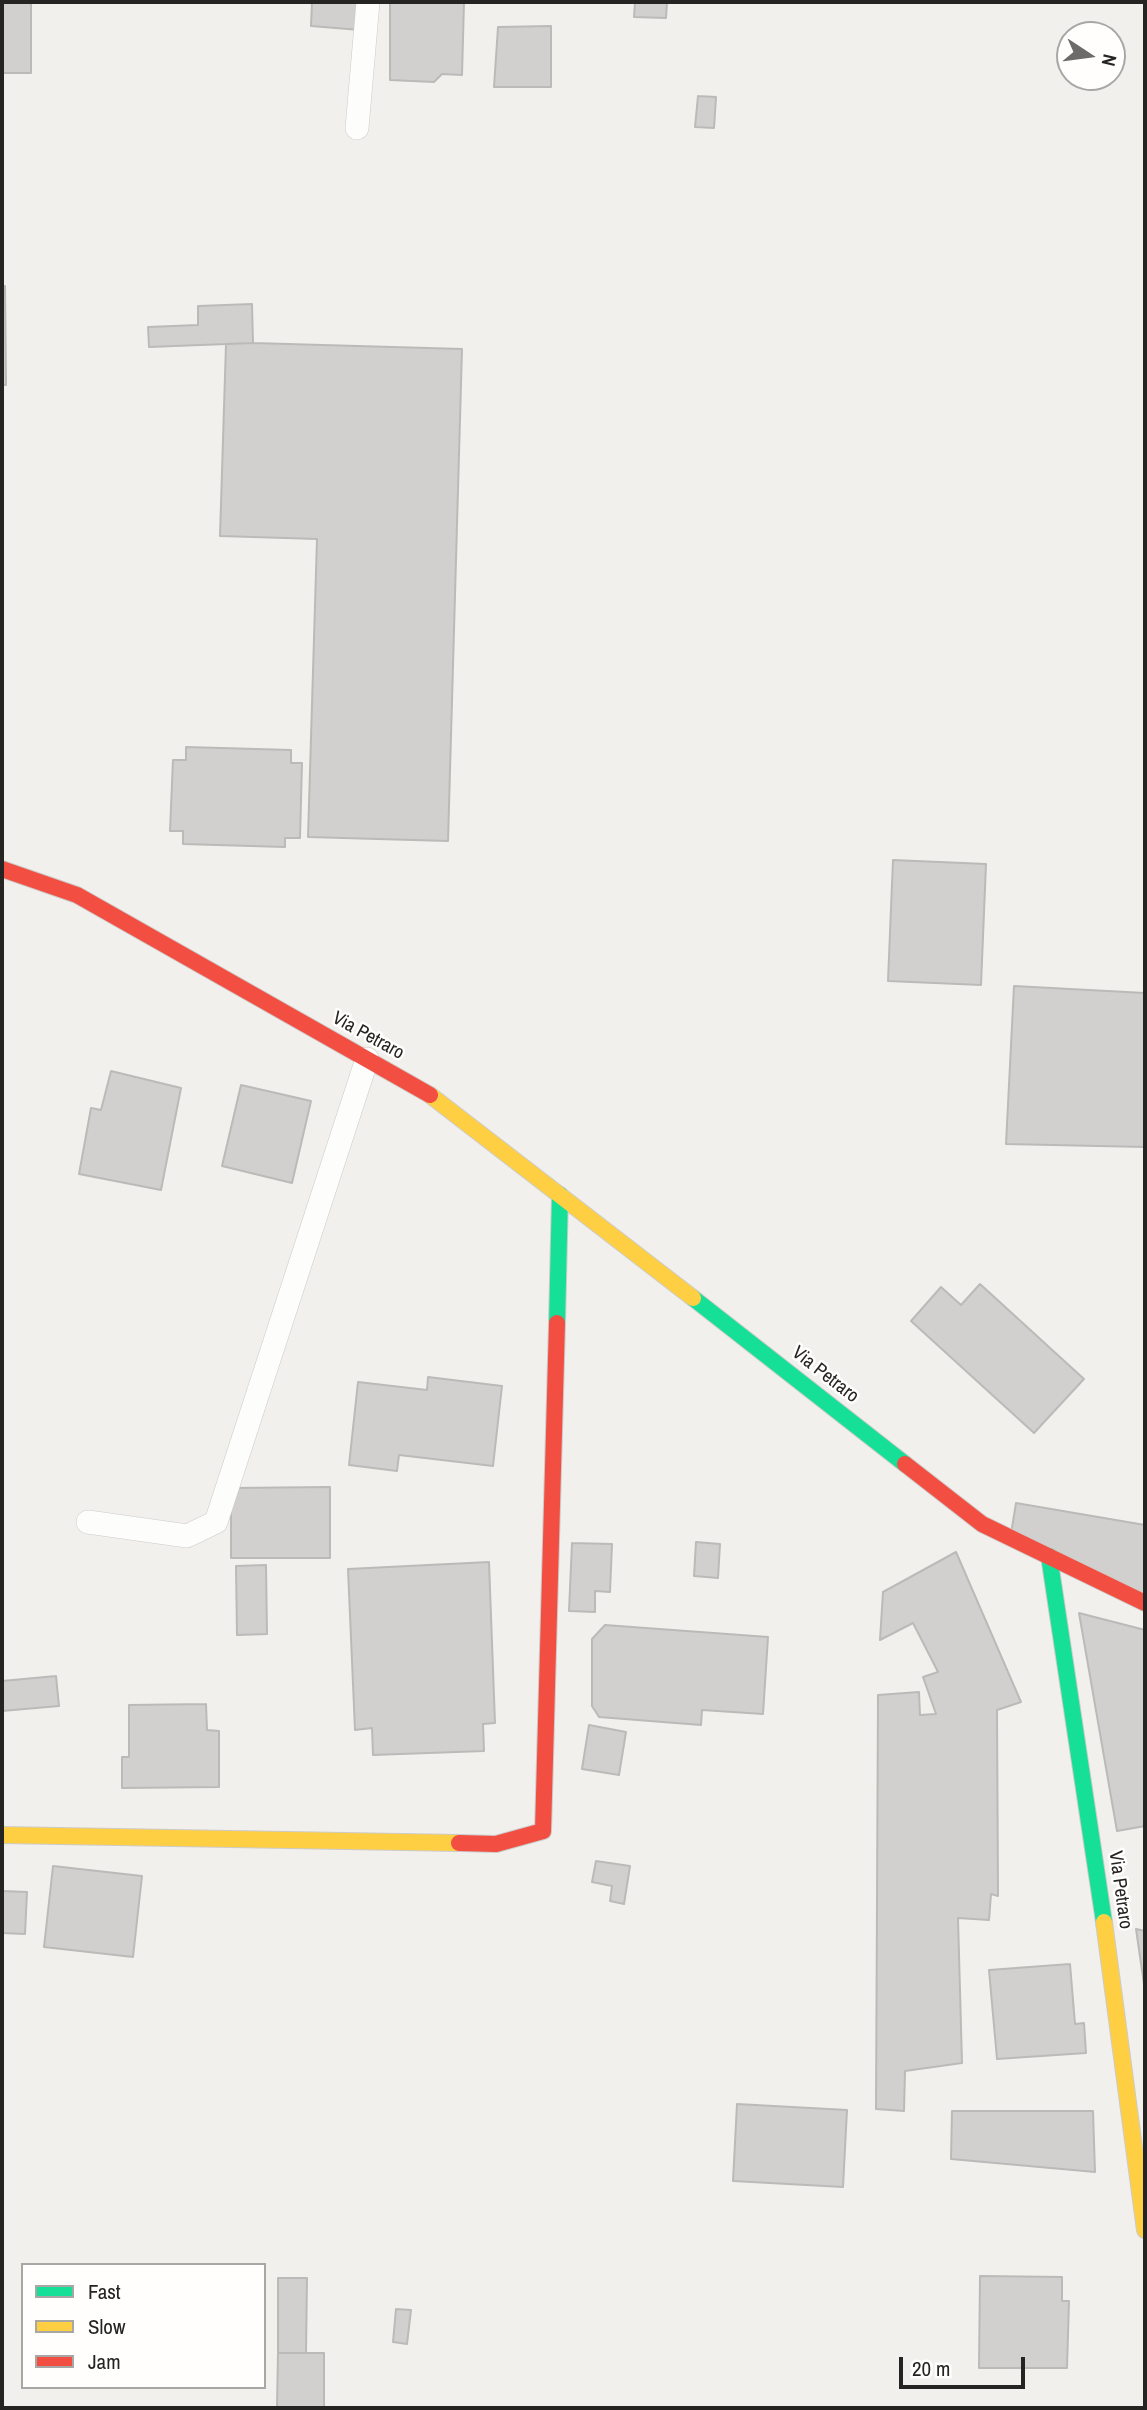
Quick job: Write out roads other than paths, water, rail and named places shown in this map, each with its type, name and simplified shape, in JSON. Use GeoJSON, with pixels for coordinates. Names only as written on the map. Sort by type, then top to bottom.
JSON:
{"type":"FeatureCollection","features":[{"type":"Feature","properties":{"kind":"street","name":"Via Petraro"},"geometry":{"type":"LineString","coordinates":[[2,869],[77,895],[439,1100],[982,1524],[1049,1556],[1121,2038],[1145,2230]]}},
{"type":"Feature","properties":{"kind":"street"},"geometry":{"type":"LineString","coordinates":[[2,1835],[496,1844],[543,1831],[560,1195]]}},
{"type":"Feature","properties":{"kind":"street"},"geometry":{"type":"LineString","coordinates":[[1049,1556],[1145,1603]]}},
{"type":"Feature","properties":{"kind":"lane"},"geometry":{"type":"LineString","coordinates":[[356,128],[368,2]]}},
{"type":"Feature","properties":{"kind":"lane"},"geometry":{"type":"LineString","coordinates":[[88,1522],[187,1536],[216,1522],[367,1059]]}}]}
